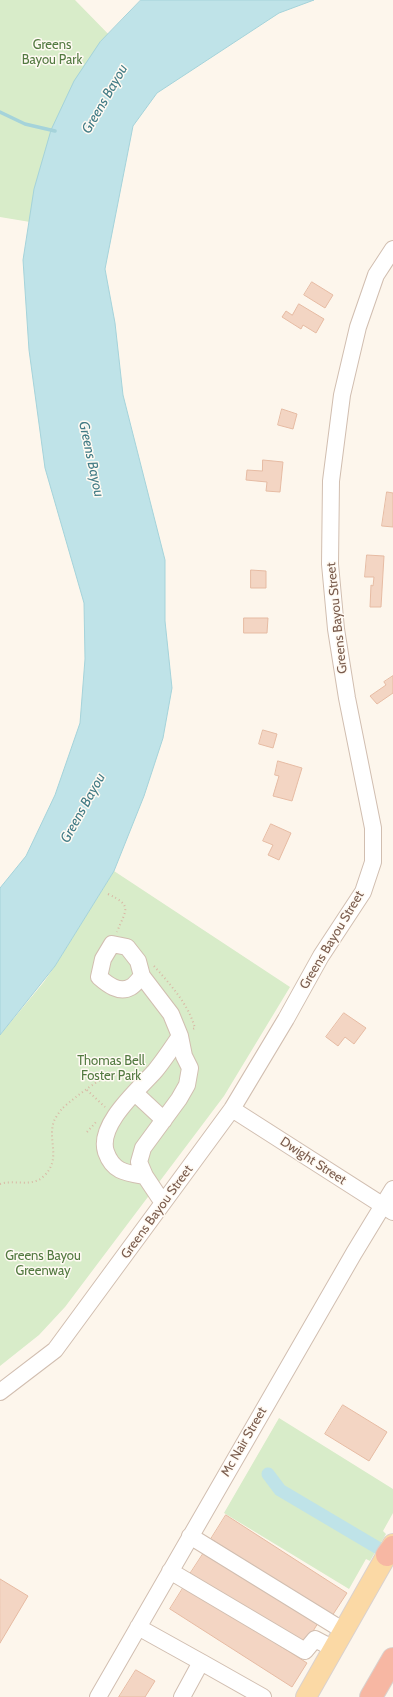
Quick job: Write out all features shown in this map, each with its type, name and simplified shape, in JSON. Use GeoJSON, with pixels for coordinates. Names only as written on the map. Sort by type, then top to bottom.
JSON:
{"type":"FeatureCollection","features":[{"type":"Feature","properties":{"kind":"highway"},"geometry":{"type":"LineString","coordinates":[[371,1697],[393,1658]]}},
{"type":"Feature","properties":{"kind":"main road"},"geometry":{"type":"LineString","coordinates":[[306,1697],[391,1548]]}},
{"type":"Feature","properties":{"kind":"street","name":"Greens Bayou Street"},"geometry":{"type":"LineString","coordinates":[[0,1392],[55,1350],[232,1109],[321,956],[363,892],[373,862],[373,828],[347,698],[336,629],[330,557],[331,481],[342,396],[358,327],[376,275],[393,248]]}},
{"type":"Feature","properties":{"kind":"street"},"geometry":{"type":"LineString","coordinates":[[142,976],[171,1014],[180,1036],[184,1056],[190,1068],[187,1085],[143,1148],[139,1162],[145,1176],[163,1203]]}},
{"type":"Feature","properties":{"kind":"street"},"geometry":{"type":"LineString","coordinates":[[145,1176],[125,1173],[110,1163],[104,1147],[105,1134],[135,1086],[164,1060],[180,1036]]}},
{"type":"Feature","properties":{"kind":"street"},"geometry":{"type":"LineString","coordinates":[[135,1086],[164,1120]]}},
{"type":"Feature","properties":{"kind":"street","name":"Dwight Street"},"geometry":{"type":"LineString","coordinates":[[232,1109],[388,1209]]}},
{"type":"Feature","properties":{"kind":"street","name":"Mc Nair Street"},"geometry":{"type":"LineString","coordinates":[[98,1697],[354,1253],[388,1209],[393,1189]]}},
{"type":"Feature","properties":{"kind":"street"},"geometry":{"type":"LineString","coordinates":[[190,1536],[344,1631]]}},
{"type":"Feature","properties":{"kind":"street"},"geometry":{"type":"LineString","coordinates":[[170,1571],[305,1651],[315,1639],[334,1649]]}},
{"type":"Feature","properties":{"kind":"street"},"geometry":{"type":"LineString","coordinates":[[138,1627],[263,1697]]}},
{"type":"Feature","properties":{"kind":"street"},"geometry":{"type":"LineString","coordinates":[[182,1697],[201,1662]]}},
{"type":"Feature","properties":{"kind":"path"},"geometry":{"type":"LineString","coordinates":[[0,1184],[37,1181],[44,1177],[53,1160],[54,1150],[52,1129],[55,1120],[63,1108],[103,1078],[123,1075],[135,1086]]}},
{"type":"Feature","properties":{"kind":"path"},"geometry":{"type":"LineString","coordinates":[[87,1090],[108,1110]]}},
{"type":"Feature","properties":{"kind":"green space","name":"Greens Bayou Park"},"geometry":{"type":"Polygon","coordinates":[[[0,0],[75,0],[118,44],[42,224],[0,217],[0,0]]]}},
{"type":"Feature","properties":{"kind":"green space","name":"Thomas Bell Foster Park"},"geometry":{"type":"Polygon","coordinates":[[[114,871],[290,987],[224,1096],[65,1307],[39,1335],[0,1366],[0,1035],[43,983],[55,966],[114,871]]]}},
{"type":"Feature","properties":{"kind":"green space"},"geometry":{"type":"Polygon","coordinates":[[[279,1418],[393,1489],[393,1513],[383,1531],[386,1534],[370,1561],[366,1559],[349,1589],[224,1513],[279,1418]]]}},
{"type":"Feature","properties":{"kind":"water","name":"Greens Bayou"},"geometry":{"type":"Polygon","coordinates":[[[141,0],[314,0],[279,13],[157,93],[133,126],[105,269],[115,323],[123,395],[165,560],[165,621],[172,688],[163,738],[144,796],[114,871],[55,966],[0,1035],[0,888],[26,856],[55,795],[80,723],[85,659],[84,603],[45,468],[29,350],[23,260],[34,189],[51,130],[74,81],[100,42],[141,0]]]}},
{"type":"Feature","properties":{"kind":"building"},"geometry":{"type":"Polygon","coordinates":[[[312,282],[333,295],[325,308],[304,295],[312,282]]]}},
{"type":"Feature","properties":{"kind":"building"},"geometry":{"type":"Polygon","coordinates":[[[299,304],[324,319],[316,333],[303,325],[301,329],[282,317],[286,311],[292,315],[299,304]]]}},
{"type":"Feature","properties":{"kind":"building"},"geometry":{"type":"Polygon","coordinates":[[[282,409],[297,414],[293,429],[278,425],[282,409]]]}},
{"type":"Feature","properties":{"kind":"building"},"geometry":{"type":"Polygon","coordinates":[[[263,460],[283,462],[280,492],[266,491],[267,482],[246,480],[247,470],[262,471],[263,460]]]}},
{"type":"Feature","properties":{"kind":"building"},"geometry":{"type":"Polygon","coordinates":[[[387,492],[393,493],[393,527],[382,526],[387,492]]]}},
{"type":"Feature","properties":{"kind":"building"},"geometry":{"type":"Polygon","coordinates":[[[367,555],[384,556],[381,607],[370,607],[371,585],[373,586],[374,577],[365,577],[367,555]]]}},
{"type":"Feature","properties":{"kind":"building"},"geometry":{"type":"Polygon","coordinates":[[[251,570],[266,571],[266,588],[251,588],[251,570]]]}},
{"type":"Feature","properties":{"kind":"building"},"geometry":{"type":"Polygon","coordinates":[[[244,618],[268,618],[267,633],[244,633],[244,618]]]}},
{"type":"Feature","properties":{"kind":"building"},"geometry":{"type":"Polygon","coordinates":[[[393,676],[393,693],[377,704],[370,696],[386,685],[384,682],[393,676]]]}},
{"type":"Feature","properties":{"kind":"building"},"geometry":{"type":"Polygon","coordinates":[[[263,730],[277,734],[273,748],[259,744],[263,730]]]}},
{"type":"Feature","properties":{"kind":"building"},"geometry":{"type":"Polygon","coordinates":[[[278,761],[302,768],[292,801],[273,796],[279,776],[275,775],[278,761]]]}},
{"type":"Feature","properties":{"kind":"building"},"geometry":{"type":"Polygon","coordinates":[[[271,824],[291,833],[279,860],[268,855],[273,845],[263,841],[271,824]]]}},
{"type":"Feature","properties":{"kind":"building"},"geometry":{"type":"Polygon","coordinates":[[[344,1013],[366,1028],[354,1044],[345,1037],[338,1046],[326,1037],[344,1013]]]}},
{"type":"Feature","properties":{"kind":"building"},"geometry":{"type":"Polygon","coordinates":[[[343,1405],[387,1432],[369,1461],[325,1434],[343,1405]]]}},
{"type":"Feature","properties":{"kind":"building"},"geometry":{"type":"Polygon","coordinates":[[[226,1515],[347,1593],[332,1616],[211,1539],[226,1515]]]}},
{"type":"Feature","properties":{"kind":"building"},"geometry":{"type":"Polygon","coordinates":[[[205,1551],[318,1623],[304,1646],[190,1574],[205,1551]]]}},
{"type":"Feature","properties":{"kind":"building"},"geometry":{"type":"Polygon","coordinates":[[[0,1579],[28,1596],[0,1643],[0,1579]]]}},
{"type":"Feature","properties":{"kind":"building"},"geometry":{"type":"Polygon","coordinates":[[[185,1585],[307,1663],[292,1687],[170,1609],[185,1585]]]}},
{"type":"Feature","properties":{"kind":"building"},"geometry":{"type":"Polygon","coordinates":[[[136,1670],[155,1681],[145,1697],[119,1697],[136,1670]]]}},
{"type":"Feature","properties":{"kind":"waterway"},"geometry":{"type":"LineString","coordinates":[[0,112],[25,124],[55,131]]}},
{"type":"Feature","properties":{"kind":"waterway"},"geometry":{"type":"LineString","coordinates":[[268,1474],[280,1490],[378,1548]]}},
{"type":"Feature","properties":{"kind":"park label","name":"Greens Bayou Greenway"},"geometry":{"type":"Point","coordinates":[43,1264]}}]}
